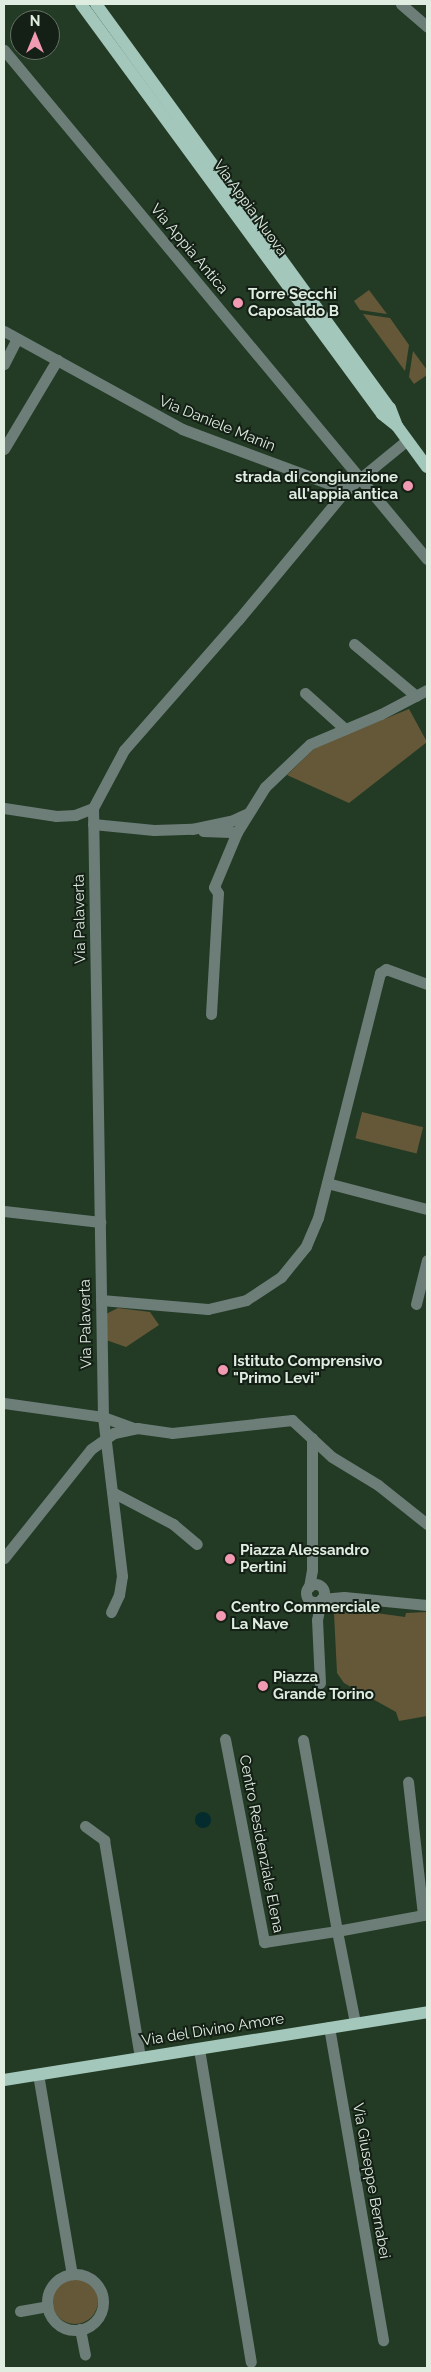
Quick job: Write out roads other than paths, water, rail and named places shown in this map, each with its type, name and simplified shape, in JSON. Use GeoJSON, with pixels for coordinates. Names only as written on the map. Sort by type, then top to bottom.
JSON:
{"type":"FeatureCollection","features":[{"type":"Feature","properties":{"kind":"main road","name":"Via Appia Nuova"},"geometry":{"type":"LineString","coordinates":[[82,4],[382,414],[397,426]]}},
{"type":"Feature","properties":{"kind":"main road","name":"Via Appia Nuova"},"geometry":{"type":"LineString","coordinates":[[96,4],[390,408],[397,426],[427,467]]}},
{"type":"Feature","properties":{"kind":"main road","name":"Via del Divino Amore"},"geometry":{"type":"LineString","coordinates":[[4,2080],[427,2012]]}},
{"type":"Feature","properties":{"kind":"street"},"geometry":{"type":"LineString","coordinates":[[401,4],[427,26]]}},
{"type":"Feature","properties":{"kind":"street","name":"Via Appia Antica"},"geometry":{"type":"LineString","coordinates":[[4,50],[362,477],[427,559]]}},
{"type":"Feature","properties":{"kind":"street","name":"Via Daniele Manin"},"geometry":{"type":"LineString","coordinates":[[4,332],[182,429],[346,490]]}},
{"type":"Feature","properties":{"kind":"street"},"geometry":{"type":"LineString","coordinates":[[4,364],[17,339]]}},
{"type":"Feature","properties":{"kind":"street"},"geometry":{"type":"LineString","coordinates":[[4,449],[56,360]]}},
{"type":"Feature","properties":{"kind":"street","name":"Via Palaverta"},"geometry":{"type":"LineString","coordinates":[[111,1612],[122,1582],[114,1493],[103,1417],[93,808],[124,750],[238,620],[346,490],[407,440]]}},
{"type":"Feature","properties":{"kind":"street"},"geometry":{"type":"LineString","coordinates":[[354,644],[416,696]]}},
{"type":"Feature","properties":{"kind":"street"},"geometry":{"type":"LineString","coordinates":[[211,1014],[218,894],[214,888],[237,832],[265,787],[310,744],[427,690]]}},
{"type":"Feature","properties":{"kind":"street"},"geometry":{"type":"LineString","coordinates":[[305,693],[345,729]]}},
{"type":"Feature","properties":{"kind":"street"},"geometry":{"type":"LineString","coordinates":[[4,808],[56,816],[75,815],[93,808]]}},
{"type":"Feature","properties":{"kind":"street"},"geometry":{"type":"LineString","coordinates":[[192,829],[232,821],[249,813]]}},
{"type":"Feature","properties":{"kind":"street"},"geometry":{"type":"LineString","coordinates":[[93,824],[154,830],[192,829],[237,832]]}},
{"type":"Feature","properties":{"kind":"street"},"geometry":{"type":"LineString","coordinates":[[101,1300],[197,1309],[246,1300],[268,1288],[296,1262],[314,1231],[380,973],[386,969],[427,984]]}},
{"type":"Feature","properties":{"kind":"street"},"geometry":{"type":"LineString","coordinates":[[327,1183],[427,1209]]}},
{"type":"Feature","properties":{"kind":"street"},"geometry":{"type":"LineString","coordinates":[[4,1211],[100,1222]]}},
{"type":"Feature","properties":{"kind":"street"},"geometry":{"type":"LineString","coordinates":[[416,1304],[427,1260]]}},
{"type":"Feature","properties":{"kind":"street"},"geometry":{"type":"LineString","coordinates":[[4,1403],[103,1417],[137,1428],[172,1433],[287,1419],[295,1422],[332,1457],[378,1485],[427,1524]]}},
{"type":"Feature","properties":{"kind":"street"},"geometry":{"type":"LineString","coordinates":[[4,1558],[91,1449],[114,1433],[137,1428]]}},
{"type":"Feature","properties":{"kind":"street"},"geometry":{"type":"LineString","coordinates":[[312,1438],[312,1570],[317,1592],[320,1683]]}},
{"type":"Feature","properties":{"kind":"street"},"geometry":{"type":"LineString","coordinates":[[114,1493],[173,1524],[197,1544]]}},
{"type":"Feature","properties":{"kind":"street"},"geometry":{"type":"LineString","coordinates":[[317,1592],[344,1597],[427,1605]]}},
{"type":"Feature","properties":{"kind":"street","name":"Centro Residenziale Elena"},"geometry":{"type":"LineString","coordinates":[[225,1739],[264,1942],[423,1915],[408,1782]]}},
{"type":"Feature","properties":{"kind":"street"},"geometry":{"type":"LineString","coordinates":[[303,1740],[336,1931],[355,2023]]}},
{"type":"Feature","properties":{"kind":"street"},"geometry":{"type":"LineString","coordinates":[[85,1826],[104,1840],[140,2058]]}},
{"type":"Feature","properties":{"kind":"street","name":"Via Giuseppe Bernabei"},"geometry":{"type":"LineString","coordinates":[[329,2027],[383,2340]]}},
{"type":"Feature","properties":{"kind":"street"},"geometry":{"type":"LineString","coordinates":[[199,2049],[251,2362]]}},
{"type":"Feature","properties":{"kind":"street"},"geometry":{"type":"LineString","coordinates":[[38,2074],[72,2274]]}},
{"type":"Feature","properties":{"kind":"street"},"geometry":{"type":"LineString","coordinates":[[72,2274],[81,2275],[98,2285],[103,2303],[96,2320],[80,2329],[62,2326],[56,2321],[48,2306],[51,2289],[56,2282],[72,2274]]}},
{"type":"Feature","properties":{"kind":"street"},"geometry":{"type":"LineString","coordinates":[[20,2311],[48,2306]]}},
{"type":"Feature","properties":{"kind":"street"},"geometry":{"type":"LineString","coordinates":[[80,2329],[85,2355]]}},
{"type":"Feature","properties":{"kind":"water"},"geometry":{"type":"Polygon","coordinates":[[[200,1812],[206,1812],[211,1817],[209,1826],[200,1828],[195,1823],[195,1817],[200,1812]]]}},
{"type":"Feature","properties":{"kind":"place","name":"Torre Secchi Caposaldo B"},"geometry":{"type":"Point","coordinates":[238,303]}},
{"type":"Feature","properties":{"kind":"place","name":"strada di congiunzione all'appia antica"},"geometry":{"type":"Point","coordinates":[408,486]}},
{"type":"Feature","properties":{"kind":"place","name":"Istituto Comprensivo \"Primo Levi\""},"geometry":{"type":"Point","coordinates":[223,1370]}},
{"type":"Feature","properties":{"kind":"place","name":"Piazza Alessandro Pertini"},"geometry":{"type":"Point","coordinates":[230,1559]}},
{"type":"Feature","properties":{"kind":"place","name":"Centro Commerciale La Nave"},"geometry":{"type":"Point","coordinates":[221,1616]}},
{"type":"Feature","properties":{"kind":"place","name":"Piazza Grande Torino"},"geometry":{"type":"Point","coordinates":[263,1686]}}]}
